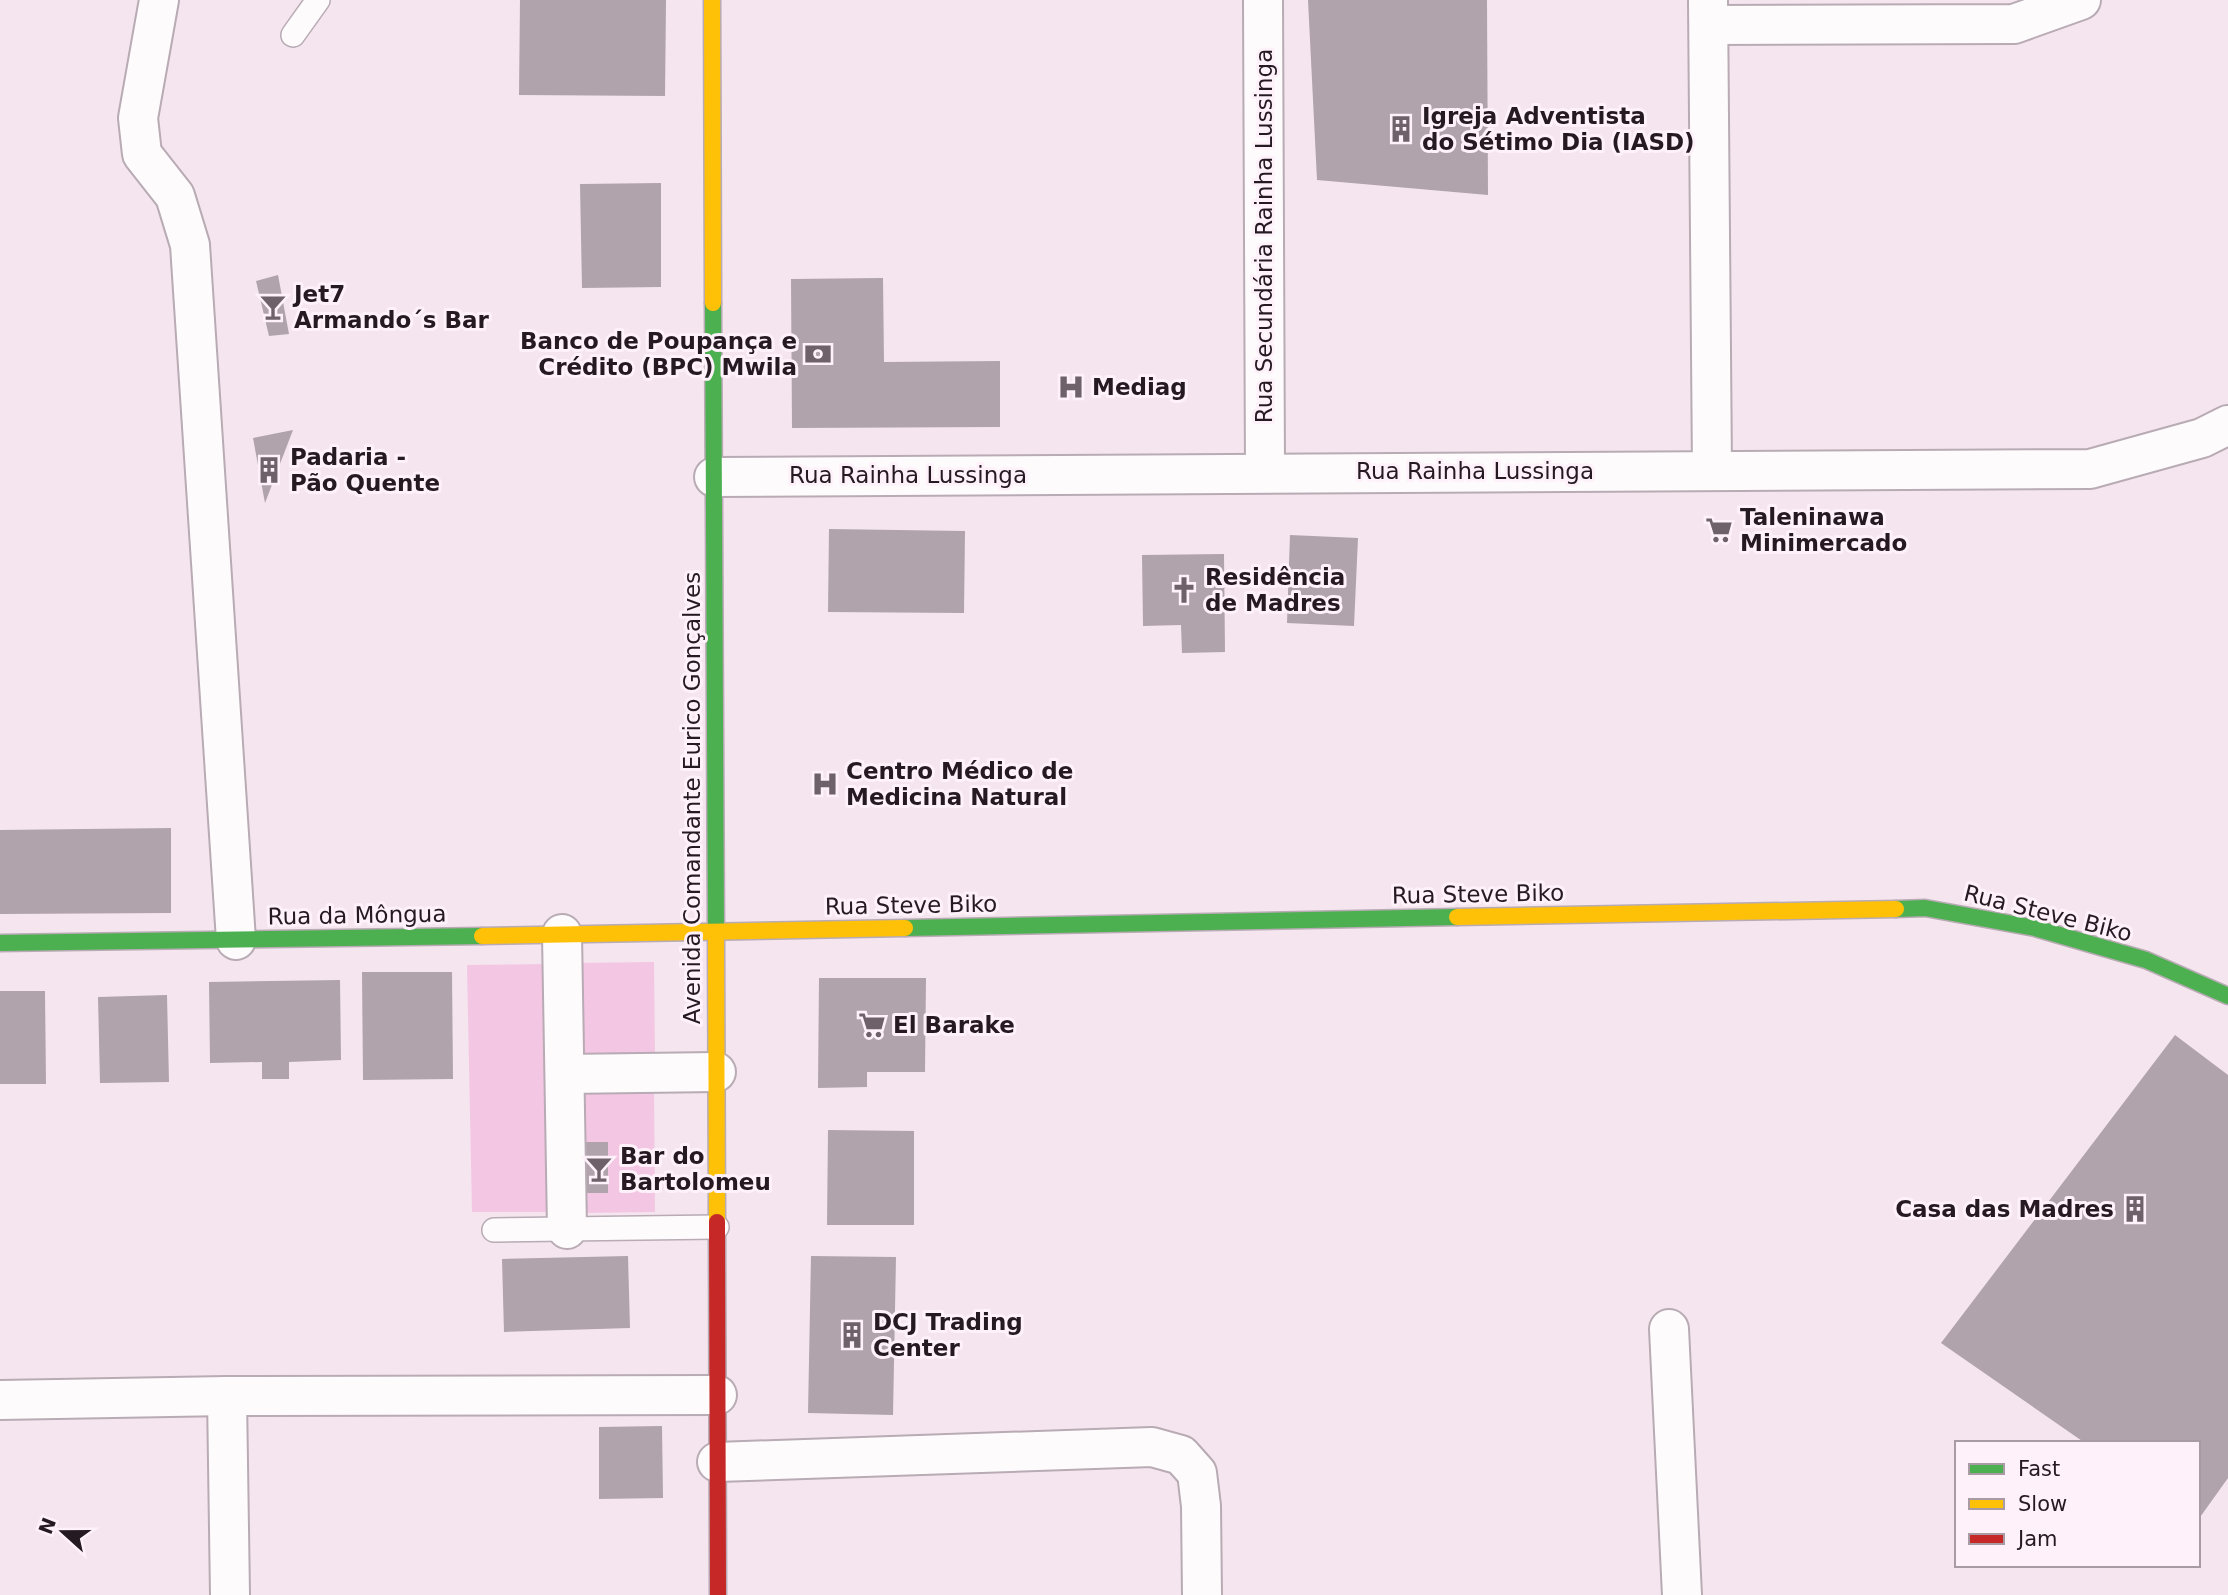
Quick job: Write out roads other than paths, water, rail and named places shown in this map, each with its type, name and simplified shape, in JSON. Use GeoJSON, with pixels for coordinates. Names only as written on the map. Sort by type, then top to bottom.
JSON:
{"type":"FeatureCollection","features":[{"type":"Feature","properties":{"kind":"street"},"geometry":{"type":"LineString","coordinates":[[159,0],[138,118],[142,154],[175,196],[190,245],[236,940]]}},
{"type":"Feature","properties":{"kind":"street","name":"Avenida Comandante Eurico Gonçalves"},"geometry":{"type":"LineString","coordinates":[[712,0],[718,1595]]}},
{"type":"Feature","properties":{"kind":"street","name":"Rua Secundária Rainha Lussinga"},"geometry":{"type":"LineString","coordinates":[[1263,0],[1265,472]]}},
{"type":"Feature","properties":{"kind":"street"},"geometry":{"type":"LineString","coordinates":[[1712,470],[1708,12],[2014,24],[2081,0]]}},
{"type":"Feature","properties":{"kind":"street","name":"Rua Rainha Lussinga"},"geometry":{"type":"LineString","coordinates":[[714,477],[2090,469],[2202,438],[2228,425]]}},
{"type":"Feature","properties":{"kind":"street","name":"Rua Steve Biko"},"geometry":{"type":"LineString","coordinates":[[716,932],[1925,908],[2035,928],[2134,957],[2228,996]]}},
{"type":"Feature","properties":{"kind":"street","name":"Rua da Môngua"},"geometry":{"type":"LineString","coordinates":[[0,943],[716,932]]}},
{"type":"Feature","properties":{"kind":"street"},"geometry":{"type":"LineString","coordinates":[[562,934],[567,1229]]}},
{"type":"Feature","properties":{"kind":"street"},"geometry":{"type":"LineString","coordinates":[[565,1074],[716,1072]]}},
{"type":"Feature","properties":{"kind":"street"},"geometry":{"type":"LineString","coordinates":[[1669,1329],[1682,1595]]}},
{"type":"Feature","properties":{"kind":"street"},"geometry":{"type":"LineString","coordinates":[[0,1400],[228,1396],[717,1395]]}},
{"type":"Feature","properties":{"kind":"street"},"geometry":{"type":"LineString","coordinates":[[228,1396],[230,1595]]}},
{"type":"Feature","properties":{"kind":"street"},"geometry":{"type":"LineString","coordinates":[[717,1462],[1152,1447],[1181,1455],[1197,1473],[1201,1506],[1202,1595]]}},
{"type":"Feature","properties":{"kind":"lane"},"geometry":{"type":"LineString","coordinates":[[293,35],[318,0]]}},
{"type":"Feature","properties":{"kind":"lane"},"geometry":{"type":"LineString","coordinates":[[494,1230],[717,1227]]}},
{"type":"Feature","properties":{"kind":"place","name":"Igreja Adventista do Sétimo Dia (IASD)"},"geometry":{"type":"Point","coordinates":[1401,129]}},
{"type":"Feature","properties":{"kind":"place","name":"Jet7 Armando´s Bar"},"geometry":{"type":"Point","coordinates":[273,307]}},
{"type":"Feature","properties":{"kind":"place","name":"Banco de Poupança e Crédito (BPC) Mwila"},"geometry":{"type":"Point","coordinates":[818,354]}},
{"type":"Feature","properties":{"kind":"place","name":"Mediag"},"geometry":{"type":"Point","coordinates":[1071,387]}},
{"type":"Feature","properties":{"kind":"place","name":"Padaria - Pão Quente"},"geometry":{"type":"Point","coordinates":[269,470]}},
{"type":"Feature","properties":{"kind":"place","name":"Taleninawa Minimercado"},"geometry":{"type":"Point","coordinates":[1719,530]}},
{"type":"Feature","properties":{"kind":"place","name":"Residência de Madres"},"geometry":{"type":"Point","coordinates":[1184,590]}},
{"type":"Feature","properties":{"kind":"place","name":"Centro Médico de Medicina Natural"},"geometry":{"type":"Point","coordinates":[825,784]}},
{"type":"Feature","properties":{"kind":"place","name":"El Barake"},"geometry":{"type":"Point","coordinates":[872,1025]}},
{"type":"Feature","properties":{"kind":"place","name":"Bar do Bartolomeu"},"geometry":{"type":"Point","coordinates":[599,1169]}},
{"type":"Feature","properties":{"kind":"place","name":"Casa das Madres"},"geometry":{"type":"Point","coordinates":[2135,1209]}},
{"type":"Feature","properties":{"kind":"place","name":"DCJ Trading Center"},"geometry":{"type":"Point","coordinates":[852,1335]}}]}
